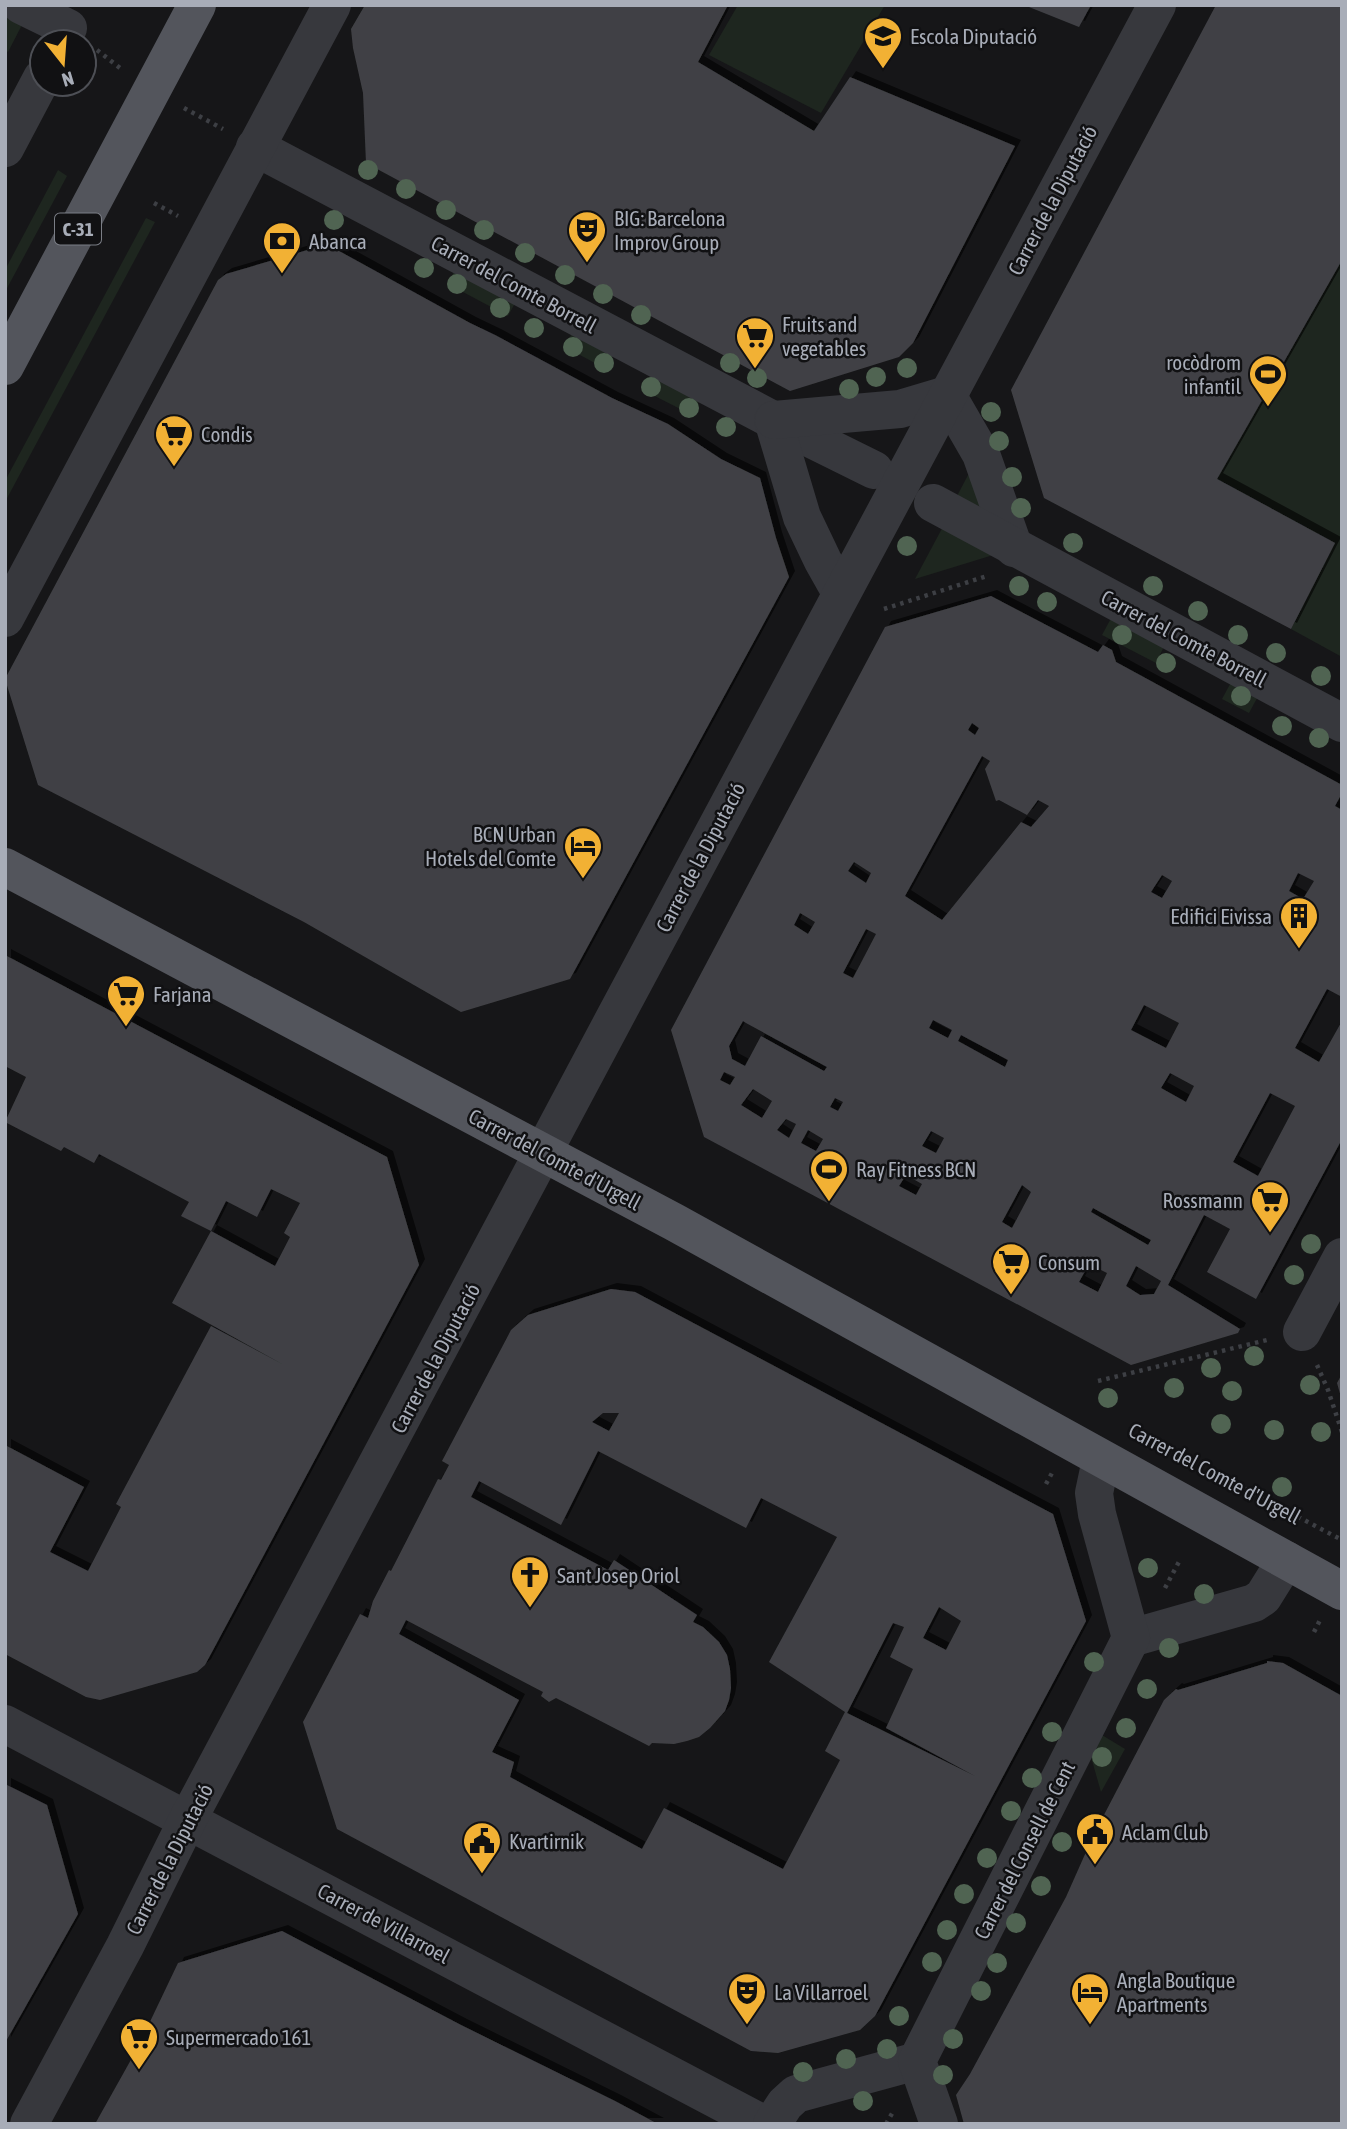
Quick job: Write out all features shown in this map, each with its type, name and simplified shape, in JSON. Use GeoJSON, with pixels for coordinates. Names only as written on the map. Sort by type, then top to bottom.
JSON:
{"type":"FeatureCollection","features":[{"type":"Feature","properties":{"kind":"main road","name":"C-31"},"geometry":{"type":"LineString","coordinates":[[5,366],[197,5]]}},
{"type":"Feature","properties":{"kind":"main road","name":"Carrer del Comte d'Urgell"},"geometry":{"type":"LineString","coordinates":[[5,867],[674,1222],[1342,1591]]}},
{"type":"Feature","properties":{"kind":"street"},"geometry":{"type":"LineString","coordinates":[[21,5],[70,25]]}},
{"type":"Feature","properties":{"kind":"street"},"geometry":{"type":"LineString","coordinates":[[5,618],[332,5]]}},
{"type":"Feature","properties":{"kind":"street","name":"Carrer de la Diputació"},"geometry":{"type":"LineString","coordinates":[[29,2124],[125,1947],[188,1819],[1157,5]]}},
{"type":"Feature","properties":{"kind":"street"},"geometry":{"type":"LineString","coordinates":[[5,148],[31,98]]}},
{"type":"Feature","properties":{"kind":"street","name":"Carrer del Comte Borrell"},"geometry":{"type":"LineString","coordinates":[[255,147],[773,420],[874,470]]}},
{"type":"Feature","properties":{"kind":"street"},"geometry":{"type":"LineString","coordinates":[[841,593],[802,517],[773,420],[900,409],[947,395],[981,454],[1020,551]]}},
{"type":"Feature","properties":{"kind":"street","name":"Carrer del Comte Borrell"},"geometry":{"type":"LineString","coordinates":[[933,503],[1342,723]]}},
{"type":"Feature","properties":{"kind":"street"},"geometry":{"type":"LineString","coordinates":[[1302,1332],[1342,1257]]}},
{"type":"Feature","properties":{"kind":"street","name":"Carrer del Comte d'Urgell"},"geometry":{"type":"LineString","coordinates":[[1101,1460],[1094,1493],[1097,1514],[1131,1638]]}},
{"type":"Feature","properties":{"kind":"street"},"geometry":{"type":"LineString","coordinates":[[1131,1638],[1254,1603],[1263,1597],[1286,1560]]}},
{"type":"Feature","properties":{"kind":"street","name":"Carrer del Consell de Cent"},"geometry":{"type":"LineString","coordinates":[[917,2061],[1131,1638]]}},
{"type":"Feature","properties":{"kind":"street","name":"Carrer de Villarroel"},"geometry":{"type":"LineString","coordinates":[[5,1724],[773,2117]]}},
{"type":"Feature","properties":{"kind":"street"},"geometry":{"type":"LineString","coordinates":[[773,2117],[796,2094],[917,2061],[939,2124]]}},
{"type":"Feature","properties":{"kind":"path"},"geometry":{"type":"LineString","coordinates":[[70,25],[151,91]]}},
{"type":"Feature","properties":{"kind":"path"},"geometry":{"type":"LineString","coordinates":[[884,609],[984,577],[1020,551]]}},
{"type":"Feature","properties":{"kind":"path"},"geometry":{"type":"LineString","coordinates":[[1098,1381],[1302,1332],[1328,1390],[1342,1432]]}},
{"type":"Feature","properties":{"kind":"path","name":"Carrer del Comte d'Urgell"},"geometry":{"type":"LineString","coordinates":[[1200,1465],[1342,1540]]}},
{"type":"Feature","properties":{"kind":"path"},"geometry":{"type":"LineString","coordinates":[[1046,1484],[1052,1473]]}},
{"type":"Feature","properties":{"kind":"shaded area"},"geometry":{"type":"Polygon","coordinates":[[[738,5],[885,5],[821,113],[709,55],[738,5]]]}},
{"type":"Feature","properties":{"kind":"shaded area"},"geometry":{"type":"Polygon","coordinates":[[[5,12],[24,21],[8,52],[5,50],[5,12]]]}},
{"type":"Feature","properties":{"kind":"shaded area"},"geometry":{"type":"Polygon","coordinates":[[[58,170],[67,176],[5,292],[5,270],[58,170]]]}},
{"type":"Feature","properties":{"kind":"shaded area"},"geometry":{"type":"Polygon","coordinates":[[[146,218],[155,222],[5,502],[5,481],[146,218]]]}},
{"type":"Feature","properties":{"kind":"shaded area"},"geometry":{"type":"Polygon","coordinates":[[[1342,260],[1342,657],[1291,629],[1335,543],[1217,479],[1342,260]]]}},
{"type":"Feature","properties":{"kind":"shaded area"},"geometry":{"type":"Polygon","coordinates":[[[459,261],[520,294],[508,316],[448,284],[459,261]]]}},
{"type":"Feature","properties":{"kind":"shaded area"},"geometry":{"type":"Polygon","coordinates":[[[577,323],[619,345],[606,369],[565,347],[577,323]]]}},
{"type":"Feature","properties":{"kind":"shaded area"},"geometry":{"type":"Polygon","coordinates":[[[655,365],[705,390],[692,415],[643,390],[655,365]]]}},
{"type":"Feature","properties":{"kind":"shaded area"},"geometry":{"type":"Polygon","coordinates":[[[977,458],[994,515],[957,496],[977,458]]]}},
{"type":"Feature","properties":{"kind":"shaded area"},"geometry":{"type":"Polygon","coordinates":[[[946,521],[1003,552],[915,579],[946,521]]]}},
{"type":"Feature","properties":{"kind":"shaded area"},"geometry":{"type":"Polygon","coordinates":[[[1115,611],[1168,638],[1156,663],[1102,635],[1115,611]]]}},
{"type":"Feature","properties":{"kind":"shaded area"},"geometry":{"type":"Polygon","coordinates":[[[1235,675],[1262,689],[1249,713],[1222,699],[1235,675]]]}},
{"type":"Feature","properties":{"kind":"shaded area"},"geometry":{"type":"Polygon","coordinates":[[[1097,1732],[1125,1749],[1101,1792],[1089,1750],[1097,1732]]]}},
{"type":"Feature","properties":{"kind":"building"},"geometry":{"type":"Polygon","coordinates":[[[365,5],[728,5],[698,62],[814,131],[850,77],[1015,146],[913,343],[899,357],[790,391],[366,163],[363,93],[351,29],[365,5]]]}},
{"type":"Feature","properties":{"kind":"building"},"geometry":{"type":"Polygon","coordinates":[[[1024,5],[1091,5],[1079,27],[1024,5]]]}},
{"type":"Feature","properties":{"kind":"building"},"geometry":{"type":"Polygon","coordinates":[[[1216,5],[1342,5],[1342,260],[1217,479],[1335,543],[1291,629],[1044,498],[1011,390],[1216,5]]]}},
{"type":"Feature","properties":{"kind":"building"},"geometry":{"type":"Polygon","coordinates":[[[321,246],[330,246],[612,398],[668,424],[721,459],[760,478],[789,577],[570,979],[461,1012],[304,922],[38,785],[5,679],[218,280],[226,274],[321,246]]]}},
{"type":"Feature","properties":{"kind":"building"},"geometry":{"type":"Polygon","coordinates":[[[991,596],[1098,652],[1103,645],[1112,650],[1116,662],[1342,785],[1342,793],[1335,806],[1342,810],[1342,997],[1327,989],[1295,1048],[1319,1062],[1342,1021],[1342,1139],[1256,1299],[1207,1272],[1230,1229],[1204,1215],[1168,1285],[1240,1329],[1238,1333],[1131,1365],[704,1137],[671,1030],[885,627],[991,596]],[[972,723],[968,730],[975,735],[979,728],[972,723]],[[982,756],[905,896],[942,920],[1021,822],[1031,827],[1049,806],[1038,800],[1027,815],[999,800],[996,801],[985,769],[990,761],[982,756]],[[854,862],[848,871],[866,883],[871,873],[854,862]],[[1298,873],[1289,891],[1303,899],[1314,881],[1298,873]],[[1162,875],[1151,892],[1162,898],[1172,881],[1162,875]],[[800,913],[794,925],[808,934],[815,922],[800,913]],[[866,929],[843,973],[853,978],[876,934],[866,929]],[[1144,1005],[1131,1030],[1166,1048],[1179,1023],[1144,1005]],[[933,1020],[929,1028],[948,1038],[952,1030],[933,1020]],[[743,1021],[729,1046],[732,1059],[745,1066],[761,1036],[824,1071],[827,1067],[743,1021]],[[961,1035],[958,1041],[1005,1067],[1008,1060],[961,1035]],[[724,1072],[720,1080],[730,1085],[735,1077],[724,1072]],[[1170,1073],[1161,1088],[1186,1102],[1194,1086],[1170,1073]],[[753,1089],[741,1105],[762,1118],[772,1101],[753,1089]],[[1270,1093],[1233,1162],[1258,1176],[1295,1106],[1270,1093]],[[835,1098],[830,1107],[838,1111],[843,1102],[835,1098]],[[786,1119],[777,1130],[789,1138],[796,1124],[786,1119]],[[808,1130],[801,1143],[816,1151],[823,1139],[808,1130]],[[931,1131],[922,1146],[936,1153],[944,1138],[931,1131]],[[906,1175],[899,1186],[916,1195],[922,1184],[906,1175]],[[1022,1185],[1002,1222],[1012,1228],[1031,1192],[1022,1185]],[[1093,1208],[1091,1212],[1148,1245],[1151,1240],[1093,1208]],[[1089,1264],[1079,1282],[1098,1292],[1107,1273],[1089,1264]],[[1136,1266],[1126,1286],[1140,1295],[1154,1294],[1161,1281],[1136,1266]]]}},
{"type":"Feature","properties":{"kind":"building"},"geometry":{"type":"Polygon","coordinates":[[[5,955],[387,1157],[419,1265],[205,1665],[197,1672],[100,1700],[86,1697],[5,1654],[5,1445],[84,1487],[50,1552],[88,1571],[121,1507],[116,1504],[211,1326],[284,1365],[172,1303],[211,1231],[181,1216],[189,1202],[99,1154],[94,1163],[64,1147],[61,1151],[5,1122],[26,1077],[5,1066],[5,955]],[[271,1189],[257,1217],[226,1201],[211,1231],[275,1266],[290,1237],[284,1233],[300,1203],[271,1189]]]}},
{"type":"Feature","properties":{"kind":"building"},"geometry":{"type":"Polygon","coordinates":[[[611,1289],[635,1292],[1053,1514],[1086,1621],[875,2016],[860,2030],[778,2053],[751,2051],[337,1829],[303,1722],[360,1614],[368,1618],[373,1601],[389,1570],[391,1571],[438,1479],[441,1480],[449,1465],[442,1461],[511,1330],[528,1315],[611,1289]],[[603,1413],[592,1422],[609,1431],[619,1413],[603,1413]],[[598,1451],[561,1525],[479,1481],[471,1497],[608,1570],[614,1560],[697,1615],[693,1622],[703,1627],[719,1642],[727,1655],[731,1688],[725,1711],[699,1737],[674,1744],[652,1743],[649,1746],[556,1698],[549,1702],[541,1696],[543,1692],[406,1620],[399,1634],[519,1700],[492,1752],[514,1762],[510,1777],[642,1849],[664,1808],[783,1869],[840,1760],[825,1751],[845,1712],[769,1662],[837,1537],[761,1498],[746,1528],[598,1451]],[[939,1607],[923,1638],[946,1650],[961,1621],[939,1607]],[[893,1623],[847,1713],[975,1776],[886,1728],[913,1669],[890,1657],[904,1627],[893,1623]]]}},
{"type":"Feature","properties":{"kind":"building"},"geometry":{"type":"Polygon","coordinates":[[[1342,1374],[1342,1397],[1341,1397],[1337,1383],[1342,1374]]]}},
{"type":"Feature","properties":{"kind":"building"},"geometry":{"type":"Polygon","coordinates":[[[1267,1661],[1283,1663],[1342,1696],[1342,2124],[964,2124],[956,2095],[1066,1897],[1094,1834],[1164,1700],[1176,1689],[1267,1661]]]}},
{"type":"Feature","properties":{"kind":"building"},"geometry":{"type":"Polygon","coordinates":[[[5,1784],[47,1805],[78,1914],[5,2043],[5,1784]]]}},
{"type":"Feature","properties":{"kind":"building"},"geometry":{"type":"Polygon","coordinates":[[[282,1931],[658,2124],[95,2124],[137,2049],[178,1963],[282,1931]]]}},
{"type":"Feature","properties":{"kind":"place","name":"Escola Diputació"},"geometry":{"type":"Point","coordinates":[883,70]}},
{"type":"Feature","properties":{"kind":"place","name":"BIG: Barcelona Improv Group"},"geometry":{"type":"Point","coordinates":[587,264]}},
{"type":"Feature","properties":{"kind":"place","name":"Abanca"},"geometry":{"type":"Point","coordinates":[282,275]}},
{"type":"Feature","properties":{"kind":"place","name":"Fruits and vegetables"},"geometry":{"type":"Point","coordinates":[755,370]}},
{"type":"Feature","properties":{"kind":"place","name":"rocòdrom infantil"},"geometry":{"type":"Point","coordinates":[1268,408]}},
{"type":"Feature","properties":{"kind":"place","name":"Condis"},"geometry":{"type":"Point","coordinates":[174,468]}},
{"type":"Feature","properties":{"kind":"place","name":"BCN Urban Hotels del Comte"},"geometry":{"type":"Point","coordinates":[583,880]}},
{"type":"Feature","properties":{"kind":"place","name":"Edifici Eivissa"},"geometry":{"type":"Point","coordinates":[1299,950]}},
{"type":"Feature","properties":{"kind":"place","name":"Farjana"},"geometry":{"type":"Point","coordinates":[126,1028]}},
{"type":"Feature","properties":{"kind":"place","name":"Ray Fitness BCN"},"geometry":{"type":"Point","coordinates":[829,1203]}},
{"type":"Feature","properties":{"kind":"place","name":"Rossmann"},"geometry":{"type":"Point","coordinates":[1270,1234]}},
{"type":"Feature","properties":{"kind":"place","name":"Consum"},"geometry":{"type":"Point","coordinates":[1011,1296]}},
{"type":"Feature","properties":{"kind":"place","name":"Sant Josep Oriol"},"geometry":{"type":"Point","coordinates":[530,1609]}},
{"type":"Feature","properties":{"kind":"place","name":"Aclam Club"},"geometry":{"type":"Point","coordinates":[1095,1866]}},
{"type":"Feature","properties":{"kind":"place","name":"Kvartirnik"},"geometry":{"type":"Point","coordinates":[482,1875]}},
{"type":"Feature","properties":{"kind":"place","name":"La Villarroel"},"geometry":{"type":"Point","coordinates":[747,2026]}},
{"type":"Feature","properties":{"kind":"place","name":"Angla Boutique Apartments"},"geometry":{"type":"Point","coordinates":[1090,2026]}},
{"type":"Feature","properties":{"kind":"place","name":"Supermercado 161"},"geometry":{"type":"Point","coordinates":[139,2071]}}]}
